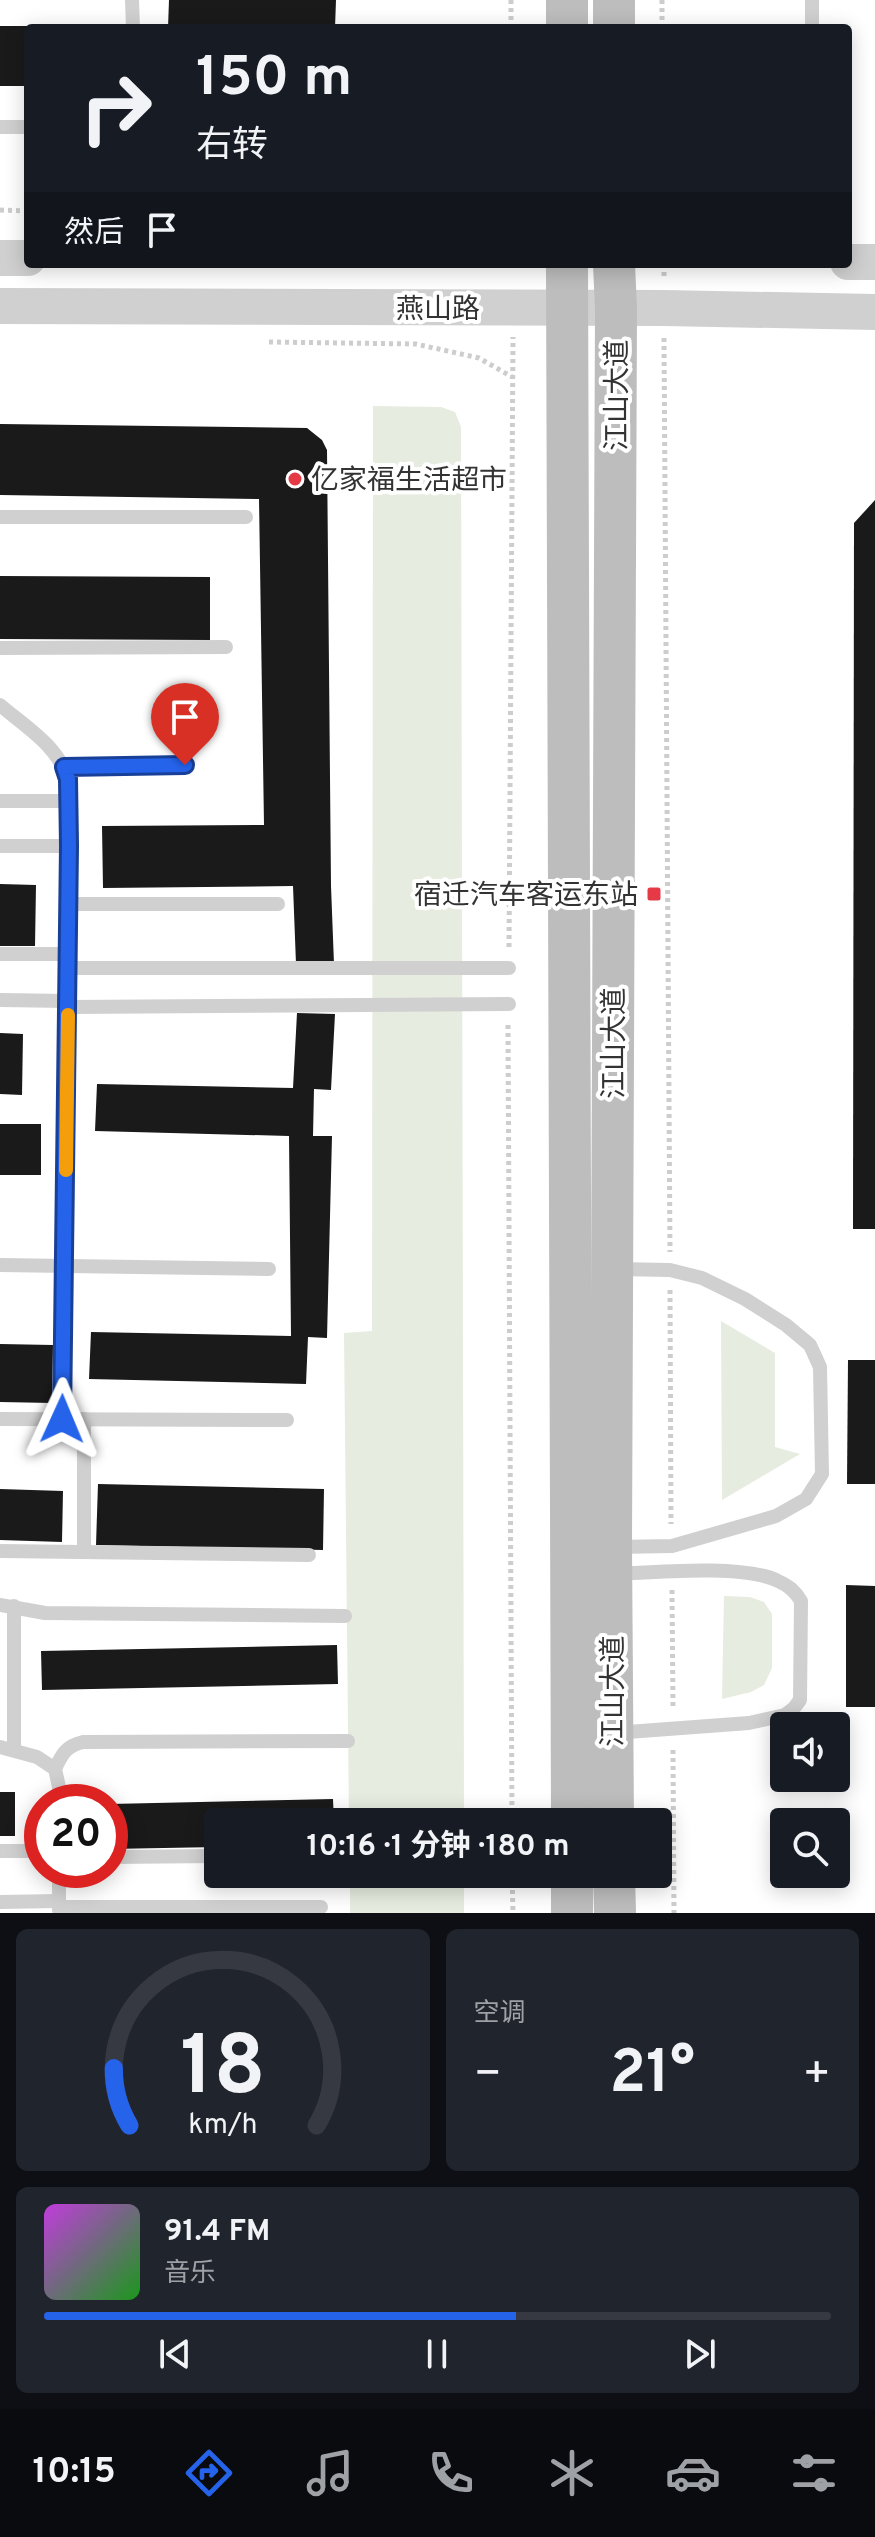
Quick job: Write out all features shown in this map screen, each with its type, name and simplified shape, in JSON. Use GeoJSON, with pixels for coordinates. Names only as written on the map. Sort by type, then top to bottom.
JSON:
{"type":"FeatureCollection","features":[{"type":"Feature","properties":{"kind":"main road"},"geometry":{"type":"LineString","coordinates":[[567,0],[567,24]]}},
{"type":"Feature","properties":{"kind":"main road"},"geometry":{"type":"LineString","coordinates":[[614,0],[614,24]]}},
{"type":"Feature","properties":{"kind":"main road","name":"江山大道"},"geometry":{"type":"LineString","coordinates":[[567,268],[572,1808]]}},
{"type":"Feature","properties":{"kind":"main road","name":"江山大道"},"geometry":{"type":"LineString","coordinates":[[613,1808],[614,268]]}},
{"type":"Feature","properties":{"kind":"main road"},"geometry":{"type":"LineString","coordinates":[[572,1888],[572,1913]]}},
{"type":"Feature","properties":{"kind":"main road"},"geometry":{"type":"LineString","coordinates":[[614,1888],[615,1913]]}},
{"type":"Feature","properties":{"kind":"street"},"geometry":{"type":"LineString","coordinates":[[0,258],[24,258]]}},
{"type":"Feature","properties":{"kind":"street"},"geometry":{"type":"LineString","coordinates":[[852,262],[875,262]]}},
{"type":"Feature","properties":{"kind":"street","name":"燕山路"},"geometry":{"type":"LineString","coordinates":[[0,306],[664,308],[875,312]]}},
{"type":"Feature","properties":{"kind":"lane"},"geometry":{"type":"LineString","coordinates":[[132,0],[133,24]]}},
{"type":"Feature","properties":{"kind":"lane"},"geometry":{"type":"LineString","coordinates":[[812,0],[812,24]]}},
{"type":"Feature","properties":{"kind":"lane"},"geometry":{"type":"LineString","coordinates":[[0,127],[24,127]]}},
{"type":"Feature","properties":{"kind":"lane"},"geometry":{"type":"LineString","coordinates":[[0,517],[246,517]]}},
{"type":"Feature","properties":{"kind":"lane"},"geometry":{"type":"LineString","coordinates":[[0,648],[226,647]]}},
{"type":"Feature","properties":{"kind":"lane"},"geometry":{"type":"LineString","coordinates":[[0,705],[53,749],[68,779],[62,1419]]}},
{"type":"Feature","properties":{"kind":"lane"},"geometry":{"type":"LineString","coordinates":[[64,767],[185,765]]}},
{"type":"Feature","properties":{"kind":"lane"},"geometry":{"type":"LineString","coordinates":[[0,801],[69,801]]}},
{"type":"Feature","properties":{"kind":"lane"},"geometry":{"type":"LineString","coordinates":[[0,846],[69,846]]}},
{"type":"Feature","properties":{"kind":"lane"},"geometry":{"type":"LineString","coordinates":[[69,904],[278,904]]}},
{"type":"Feature","properties":{"kind":"lane"},"geometry":{"type":"LineString","coordinates":[[0,954],[68,961],[509,968]]}},
{"type":"Feature","properties":{"kind":"lane"},"geometry":{"type":"LineString","coordinates":[[0,1000],[68,1004],[509,1004]]}},
{"type":"Feature","properties":{"kind":"lane"},"geometry":{"type":"LineString","coordinates":[[0,1265],[269,1269]]}},
{"type":"Feature","properties":{"kind":"lane"},"geometry":{"type":"LineString","coordinates":[[612,1561],[776,1516],[806,1499],[822,1474],[820,1367],[810,1345],[786,1325],[745,1299],[702,1278],[670,1270],[614,1269]]}},
{"type":"Feature","properties":{"kind":"lane"},"geometry":{"type":"LineString","coordinates":[[0,1419],[287,1420]]}},
{"type":"Feature","properties":{"kind":"lane"},"geometry":{"type":"LineString","coordinates":[[84,1419],[84,1552]]}},
{"type":"Feature","properties":{"kind":"lane"},"geometry":{"type":"LineString","coordinates":[[0,1551],[309,1555]]}},
{"type":"Feature","properties":{"kind":"lane"},"geometry":{"type":"LineString","coordinates":[[612,1561],[672,1572],[747,1572],[776,1579],[793,1589],[801,1601],[800,1700],[785,1715],[749,1723],[612,1733]]}},
{"type":"Feature","properties":{"kind":"lane"},"geometry":{"type":"LineString","coordinates":[[55,1769],[37,1757],[7,1748],[7,1606],[45,1613],[345,1616]]}},
{"type":"Feature","properties":{"kind":"lane"},"geometry":{"type":"LineString","coordinates":[[57,1784],[55,1769],[64,1751],[73,1744],[83,1742],[348,1741]]}},
{"type":"Feature","properties":{"kind":"lane"},"geometry":{"type":"LineString","coordinates":[[0,1851],[24,1851]]}},
{"type":"Feature","properties":{"kind":"lane"},"geometry":{"type":"LineString","coordinates":[[128,1857],[204,1856]]}},
{"type":"Feature","properties":{"kind":"lane"},"geometry":{"type":"LineString","coordinates":[[0,1902],[59,1907],[321,1907]]}},
{"type":"Feature","properties":{"kind":"path"},"geometry":{"type":"LineString","coordinates":[[511,0],[511,24]]}},
{"type":"Feature","properties":{"kind":"path"},"geometry":{"type":"LineString","coordinates":[[662,0],[662,24]]}},
{"type":"Feature","properties":{"kind":"path"},"geometry":{"type":"LineString","coordinates":[[0,210],[24,211]]}},
{"type":"Feature","properties":{"kind":"path"},"geometry":{"type":"LineString","coordinates":[[664,268],[672,1546]]}},
{"type":"Feature","properties":{"kind":"path"},"geometry":{"type":"LineString","coordinates":[[509,968],[514,308]]}},
{"type":"Feature","properties":{"kind":"path"},"geometry":{"type":"LineString","coordinates":[[262,342],[416,344],[479,358],[513,378]]}},
{"type":"Feature","properties":{"kind":"path"},"geometry":{"type":"LineString","coordinates":[[509,1004],[512,1808]]}},
{"type":"Feature","properties":{"kind":"path"},"geometry":{"type":"LineString","coordinates":[[672,1572],[674,1913]]}},
{"type":"Feature","properties":{"kind":"path"},"geometry":{"type":"LineString","coordinates":[[512,1888],[513,1913]]}},
{"type":"Feature","properties":{"kind":"shaded area"},"geometry":{"type":"Polygon","coordinates":[[[373,406],[441,407],[455,412],[461,427],[464,1808],[349,1808],[344,1333],[372,1331],[373,406]]]}},
{"type":"Feature","properties":{"kind":"shaded area"},"geometry":{"type":"Polygon","coordinates":[[[721,1321],[775,1353],[775,1447],[800,1454],[722,1500],[721,1321]]]}},
{"type":"Feature","properties":{"kind":"shaded area"},"geometry":{"type":"Polygon","coordinates":[[[724,1596],[750,1597],[764,1602],[772,1614],[772,1668],[764,1685],[751,1692],[722,1699],[724,1596]]]}},
{"type":"Feature","properties":{"kind":"shaded area"},"geometry":{"type":"Polygon","coordinates":[[[350,1888],[464,1888],[464,1913],[350,1913],[350,1888]]]}},
{"type":"Feature","properties":{"kind":"building"},"geometry":{"type":"Polygon","coordinates":[[[169,0],[336,0],[335,24],[168,24],[169,0]]]}},
{"type":"Feature","properties":{"kind":"building"},"geometry":{"type":"Polygon","coordinates":[[[0,26],[24,26],[24,86],[0,86],[0,26]]]}},
{"type":"Feature","properties":{"kind":"building"},"geometry":{"type":"Polygon","coordinates":[[[0,424],[307,428],[322,440],[327,450],[334,964],[296,964],[293,886],[103,888],[102,826],[264,825],[259,499],[0,495],[0,424]]]}},
{"type":"Feature","properties":{"kind":"building"},"geometry":{"type":"Polygon","coordinates":[[[875,500],[875,1229],[853,1229],[854,523],[875,500]]]}},
{"type":"Feature","properties":{"kind":"building"},"geometry":{"type":"Polygon","coordinates":[[[0,576],[210,577],[210,640],[0,639],[0,576]]]}},
{"type":"Feature","properties":{"kind":"building"},"geometry":{"type":"Polygon","coordinates":[[[0,884],[36,885],[35,946],[0,946],[0,884]]]}},
{"type":"Feature","properties":{"kind":"building"},"geometry":{"type":"Polygon","coordinates":[[[297,1013],[335,1014],[331,1090],[314,1089],[313,1136],[332,1136],[327,1338],[308,1337],[306,1384],[89,1379],[91,1332],[291,1336],[289,1136],[95,1131],[97,1084],[293,1088],[297,1013]]]}},
{"type":"Feature","properties":{"kind":"building"},"geometry":{"type":"Polygon","coordinates":[[[0,1033],[23,1034],[22,1095],[0,1094],[0,1033]]]}},
{"type":"Feature","properties":{"kind":"building"},"geometry":{"type":"Polygon","coordinates":[[[0,1124],[41,1124],[41,1175],[0,1175],[0,1124]]]}},
{"type":"Feature","properties":{"kind":"building"},"geometry":{"type":"Polygon","coordinates":[[[0,1344],[53,1345],[52,1403],[0,1402],[0,1344]]]}},
{"type":"Feature","properties":{"kind":"building"},"geometry":{"type":"Polygon","coordinates":[[[848,1360],[875,1360],[875,1484],[847,1484],[848,1360]]]}},
{"type":"Feature","properties":{"kind":"building"},"geometry":{"type":"Polygon","coordinates":[[[98,1484],[324,1489],[323,1550],[96,1545],[98,1484]]]}},
{"type":"Feature","properties":{"kind":"building"},"geometry":{"type":"Polygon","coordinates":[[[0,1489],[63,1491],[62,1542],[0,1540],[0,1489]]]}},
{"type":"Feature","properties":{"kind":"building"},"geometry":{"type":"Polygon","coordinates":[[[846,1585],[875,1586],[875,1707],[846,1707],[846,1585]]]}},
{"type":"Feature","properties":{"kind":"building"},"geometry":{"type":"Polygon","coordinates":[[[337,1645],[338,1684],[42,1690],[41,1651],[337,1645]]]}},
{"type":"Feature","properties":{"kind":"building"},"geometry":{"type":"Polygon","coordinates":[[[0,1792],[15,1792],[15,1836],[0,1836],[0,1792]]]}},
{"type":"Feature","properties":{"kind":"building"},"geometry":{"type":"Polygon","coordinates":[[[333,1799],[333,1808],[204,1808],[204,1847],[128,1849],[128,1804],[333,1799]]]}},
{"type":"Feature","properties":{"kind":"slow traffic"},"geometry":{"type":"LineString","coordinates":[[66,1170],[68,1015]]}},
{"type":"Feature","properties":{"kind":"place","name":"亿家福生活超市"},"geometry":{"type":"Point","coordinates":[295,479]}},
{"type":"Feature","properties":{"kind":"place","name":"宿迁汽车客运东站"},"geometry":{"type":"Point","coordinates":[654,894]}},
{"type":"Feature","properties":{"kind":"route"},"geometry":{"type":"LineString","coordinates":[[62,1419],[69,846],[68,779],[64,767],[185,765]]}}]}
